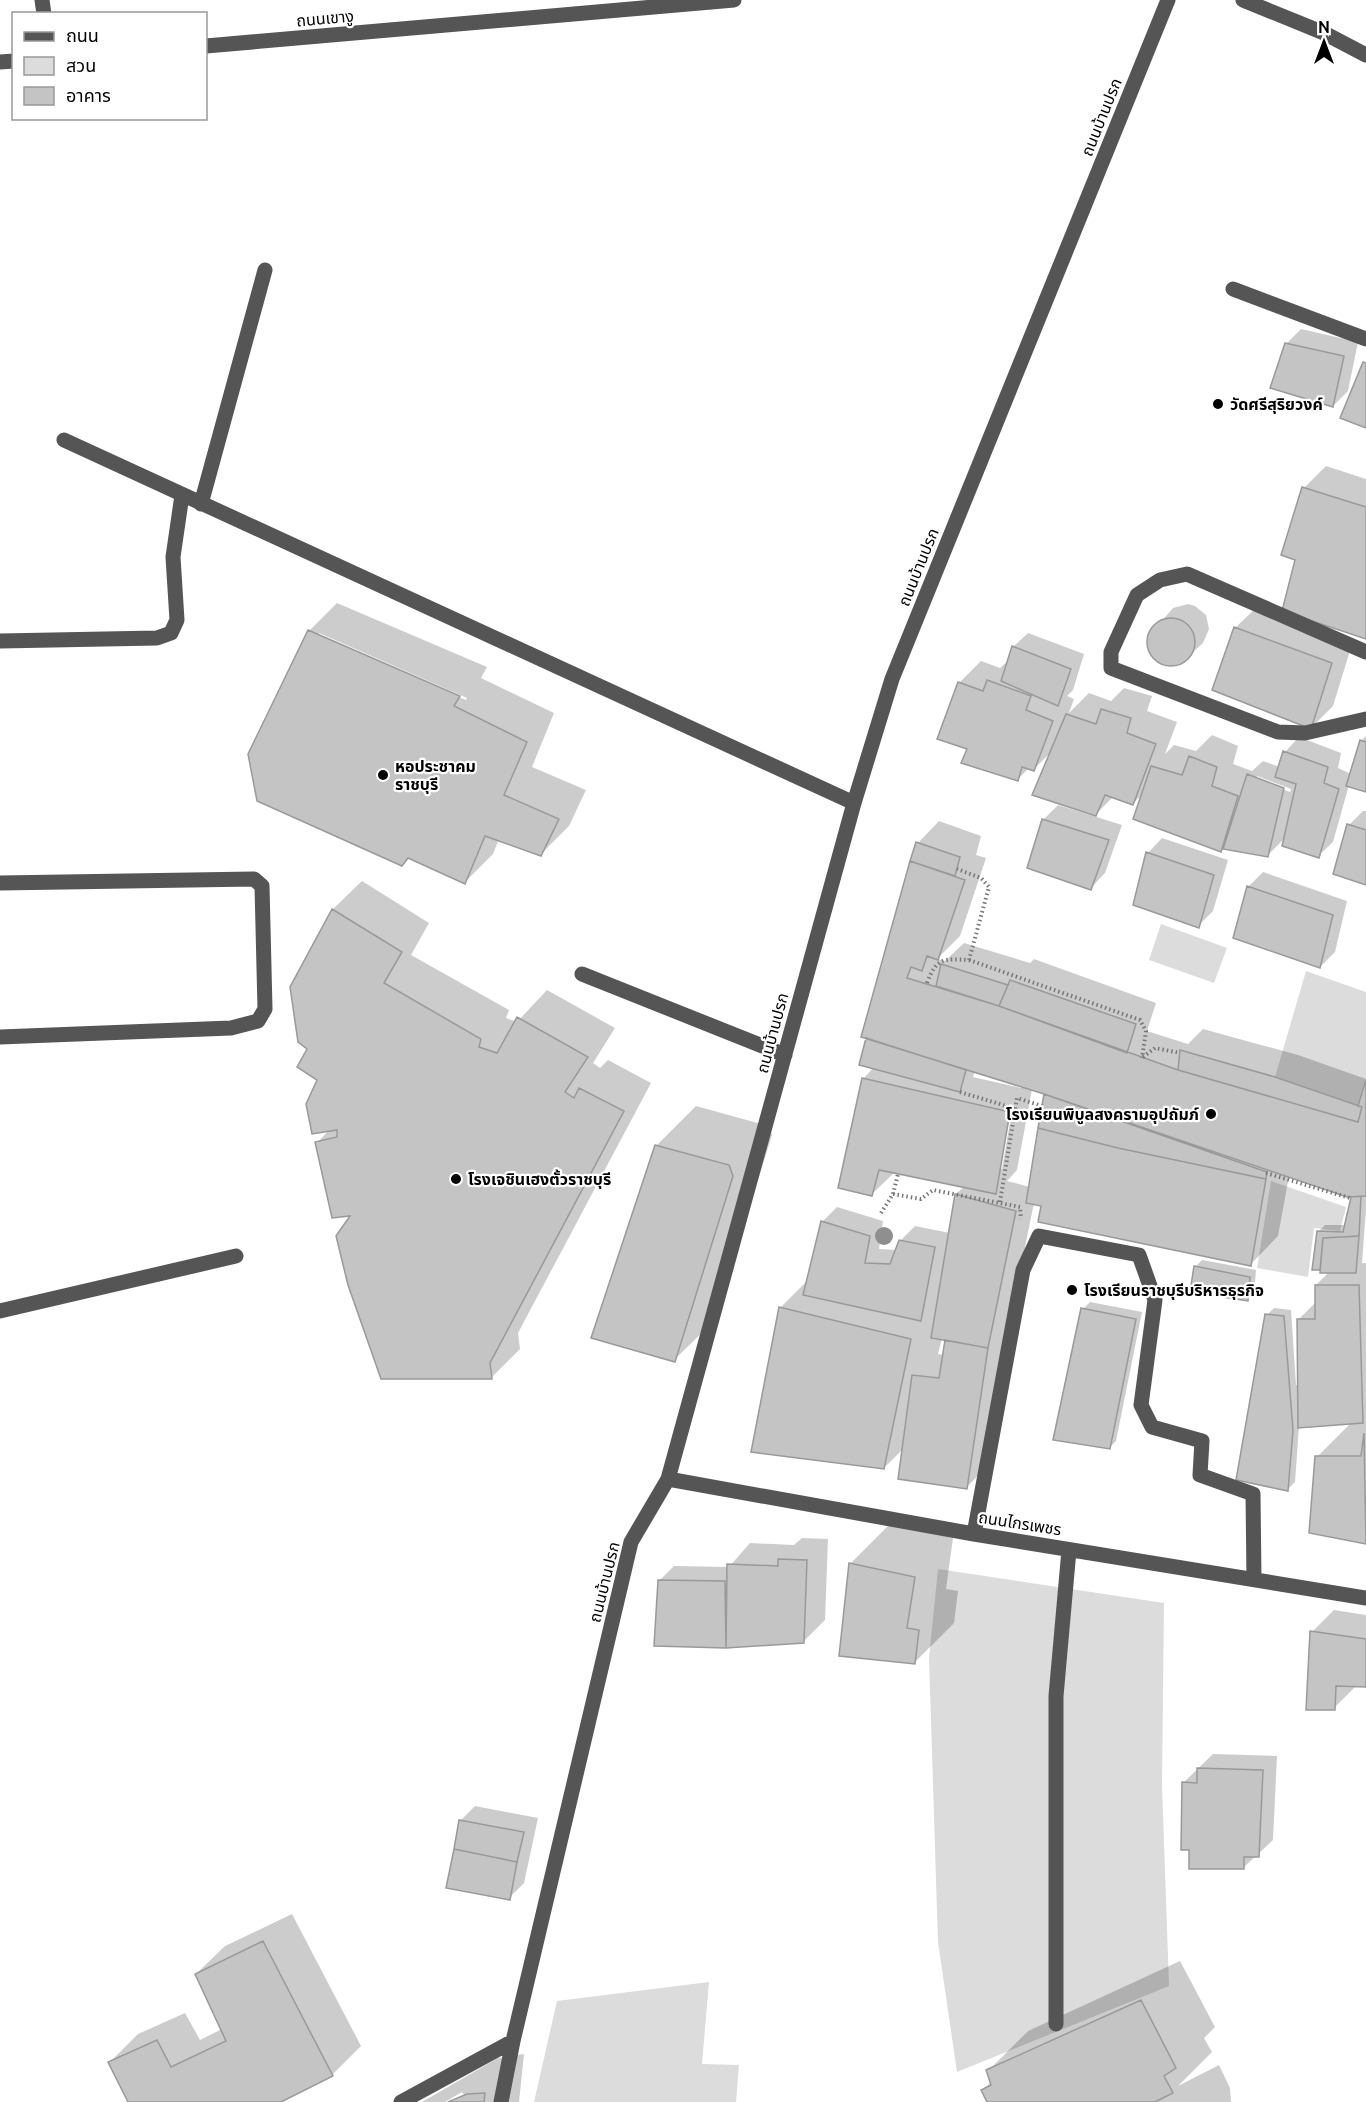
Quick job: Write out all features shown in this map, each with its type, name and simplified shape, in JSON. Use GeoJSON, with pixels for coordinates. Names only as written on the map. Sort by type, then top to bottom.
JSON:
{"type":"FeatureCollection","features":[{"type":"Feature","properties":{"kind":"street","name":"ถนนเขางู"},"geometry":{"type":"LineString","coordinates":[[207,46],[734,0]]}},
{"type":"Feature","properties":{"kind":"street","name":"ถนนบ้านปรก"},"geometry":{"type":"LineString","coordinates":[[501,2102],[513,2041],[631,1542],[668,1479],[854,803],[892,679],[1168,0]]}},
{"type":"Feature","properties":{"kind":"street"},"geometry":{"type":"LineString","coordinates":[[1243,0],[1324,33],[1366,55]]}},
{"type":"Feature","properties":{"kind":"street"},"geometry":{"type":"LineString","coordinates":[[201,504],[265,270]]}},
{"type":"Feature","properties":{"kind":"street"},"geometry":{"type":"LineString","coordinates":[[1233,289],[1366,339]]}},
{"type":"Feature","properties":{"kind":"street"},"geometry":{"type":"LineString","coordinates":[[64,440],[854,803]]}},
{"type":"Feature","properties":{"kind":"street"},"geometry":{"type":"LineString","coordinates":[[0,641],[157,638],[171,633],[177,620],[173,557],[182,495]]}},
{"type":"Feature","properties":{"kind":"street"},"geometry":{"type":"LineString","coordinates":[[1366,652],[1187,574],[1160,580],[1137,595],[1111,652],[1111,668],[1278,732],[1305,733],[1366,719]]}},
{"type":"Feature","properties":{"kind":"street"},"geometry":{"type":"LineString","coordinates":[[0,883],[254,879],[262,886],[265,1009],[258,1021],[231,1028],[0,1037]]}},
{"type":"Feature","properties":{"kind":"street"},"geometry":{"type":"LineString","coordinates":[[582,974],[784,1055]]}},
{"type":"Feature","properties":{"kind":"street"},"geometry":{"type":"LineString","coordinates":[[974,1534],[1023,1270],[1039,1236],[1139,1255],[1155,1300],[1141,1405],[1152,1427],[1202,1441],[1200,1475],[1253,1494],[1254,1579]]}},
{"type":"Feature","properties":{"kind":"street"},"geometry":{"type":"LineString","coordinates":[[0,1311],[236,1256]]}},
{"type":"Feature","properties":{"kind":"street","name":"ถนนไกรเพชร"},"geometry":{"type":"LineString","coordinates":[[668,1479],[974,1534],[1366,1598]]}},
{"type":"Feature","properties":{"kind":"street"},"geometry":{"type":"LineString","coordinates":[[1056,2024],[1056,1696],[1069,1550]]}},
{"type":"Feature","properties":{"kind":"street"},"geometry":{"type":"LineString","coordinates":[[401,2102],[513,2041]]}},
{"type":"Feature","properties":{"kind":"path"},"geometry":{"type":"LineString","coordinates":[[957,869],[981,878],[989,887],[969,960]]}},
{"type":"Feature","properties":{"kind":"path"},"geometry":{"type":"LineString","coordinates":[[927,983],[934,966],[946,959],[969,960],[1140,1020],[1146,1031],[1142,1058],[1155,1048],[1180,1053]]}},
{"type":"Feature","properties":{"kind":"path"},"geometry":{"type":"LineString","coordinates":[[960,1092],[1016,1109]]}},
{"type":"Feature","properties":{"kind":"path"},"geometry":{"type":"LineString","coordinates":[[1000,1202],[1017,1098],[1042,1106]]}},
{"type":"Feature","properties":{"kind":"path"},"geometry":{"type":"LineString","coordinates":[[1266,1173],[1350,1198]]}},
{"type":"Feature","properties":{"kind":"path"},"geometry":{"type":"LineString","coordinates":[[881,1213],[893,1194],[898,1174]]}},
{"type":"Feature","properties":{"kind":"path"},"geometry":{"type":"LineString","coordinates":[[893,1194],[921,1199],[933,1190],[1020,1207],[1022,1231],[1035,1244]]}},
{"type":"Feature","properties":{"kind":"green space"},"geometry":{"type":"Polygon","coordinates":[[[1161,924],[1227,948],[1214,983],[1149,960],[1161,924]]]}},
{"type":"Feature","properties":{"kind":"green space"},"geometry":{"type":"Polygon","coordinates":[[[1306,971],[1366,992],[1366,1079],[1358,1106],[1275,1077],[1306,971]]]}},
{"type":"Feature","properties":{"kind":"green space"},"geometry":{"type":"Polygon","coordinates":[[[1271,1181],[1346,1207],[1340,1231],[1314,1228],[1308,1277],[1257,1268],[1271,1181]]]}},
{"type":"Feature","properties":{"kind":"green space"},"geometry":{"type":"Polygon","coordinates":[[[938,1569],[1164,1603],[1162,1785],[1169,1986],[957,2072],[938,1942],[929,1658],[938,1569]]]}},
{"type":"Feature","properties":{"kind":"green space"},"geometry":{"type":"Polygon","coordinates":[[[709,1982],[702,2064],[739,2065],[736,2102],[534,2102],[557,2001],[709,1982]]]}},
{"type":"Feature","properties":{"kind":"building"},"geometry":{"type":"Polygon","coordinates":[[[1285,343],[1344,356],[1333,407],[1270,388],[1285,343]]]}},
{"type":"Feature","properties":{"kind":"building"},"geometry":{"type":"Polygon","coordinates":[[[1363,362],[1366,363],[1366,428],[1340,418],[1363,362]]]}},
{"type":"Feature","properties":{"kind":"building"},"geometry":{"type":"Polygon","coordinates":[[[1302,487],[1366,507],[1366,639],[1282,611],[1295,560],[1281,555],[1302,487]]]}},
{"type":"Feature","properties":{"kind":"building"},"geometry":{"type":"Polygon","coordinates":[[[1166,618],[1176,618],[1188,625],[1195,637],[1195,647],[1188,659],[1176,666],[1166,666],[1151,655],[1147,647],[1147,637],[1158,622],[1166,618]]]}},
{"type":"Feature","properties":{"kind":"building"},"geometry":{"type":"Polygon","coordinates":[[[1234,627],[1332,663],[1311,729],[1212,690],[1234,627]]]}},
{"type":"Feature","properties":{"kind":"building","name":"หอประชาคม ราชบุรี"},"geometry":{"type":"Polygon","coordinates":[[[308,630],[460,696],[454,706],[527,742],[504,795],[559,819],[541,856],[485,836],[465,884],[408,858],[402,866],[257,801],[248,754],[308,630]]]}},
{"type":"Feature","properties":{"kind":"building"},"geometry":{"type":"Polygon","coordinates":[[[1012,646],[1071,669],[1058,706],[1001,681],[1012,646]]]}},
{"type":"Feature","properties":{"kind":"building"},"geometry":{"type":"Polygon","coordinates":[[[987,680],[1031,696],[1026,710],[1053,721],[1034,771],[1022,767],[1018,781],[961,763],[967,749],[937,739],[958,682],[983,691],[987,680]]]}},
{"type":"Feature","properties":{"kind":"building"},"geometry":{"type":"Polygon","coordinates":[[[1101,709],[1131,718],[1127,733],[1156,744],[1133,805],[1105,795],[1096,816],[1032,795],[1066,714],[1096,724],[1101,709]]]}},
{"type":"Feature","properties":{"kind":"building"},"geometry":{"type":"Polygon","coordinates":[[[1360,740],[1366,742],[1366,792],[1346,786],[1360,740]]]}},
{"type":"Feature","properties":{"kind":"building"},"geometry":{"type":"Polygon","coordinates":[[[1283,751],[1328,767],[1324,783],[1339,789],[1319,858],[1282,846],[1296,784],[1275,777],[1283,751]]]}},
{"type":"Feature","properties":{"kind":"building"},"geometry":{"type":"Polygon","coordinates":[[[1189,756],[1217,767],[1212,786],[1238,796],[1221,852],[1133,819],[1151,766],[1182,775],[1189,756]]]}},
{"type":"Feature","properties":{"kind":"building"},"geometry":{"type":"Polygon","coordinates":[[[1247,774],[1284,788],[1268,857],[1223,849],[1247,774]]]}},
{"type":"Feature","properties":{"kind":"building"},"geometry":{"type":"Polygon","coordinates":[[[1042,819],[1109,840],[1091,890],[1027,868],[1042,819]]]}},
{"type":"Feature","properties":{"kind":"building"},"geometry":{"type":"Polygon","coordinates":[[[1347,824],[1366,830],[1366,885],[1333,874],[1347,824]]]}},
{"type":"Feature","properties":{"kind":"building"},"geometry":{"type":"Polygon","coordinates":[[[916,842],[960,857],[955,876],[910,861],[916,842]]]}},
{"type":"Feature","properties":{"kind":"building"},"geometry":{"type":"Polygon","coordinates":[[[1146,852],[1214,875],[1199,928],[1133,905],[1146,852]]]}},
{"type":"Feature","properties":{"kind":"building"},"geometry":{"type":"Polygon","coordinates":[[[910,861],[965,880],[938,960],[927,956],[922,971],[911,967],[907,978],[999,1006],[1178,1070],[1358,1122],[1362,1107],[1358,1106],[1366,1080],[1366,1196],[1347,1197],[1044,1094],[861,1037],[910,861]]]}},
{"type":"Feature","properties":{"kind":"building"},"geometry":{"type":"Polygon","coordinates":[[[1247,886],[1333,915],[1320,968],[1233,938],[1247,886]]]}},
{"type":"Feature","properties":{"kind":"building","name":"โรงเจชินเฮงตั้วราชบุรี"},"geometry":{"type":"Polygon","coordinates":[[[332,909],[402,952],[384,983],[481,1039],[479,1047],[497,1053],[517,1017],[588,1057],[565,1092],[574,1098],[579,1088],[624,1111],[490,1363],[492,1379],[381,1379],[348,1285],[336,1236],[350,1216],[332,1218],[315,1142],[337,1137],[337,1130],[312,1134],[306,1104],[317,1080],[297,1067],[307,1049],[298,1042],[290,987],[332,909]]]}},
{"type":"Feature","properties":{"kind":"building"},"geometry":{"type":"Polygon","coordinates":[[[941,964],[1008,985],[999,1006],[936,986],[941,964]]]}},
{"type":"Feature","properties":{"kind":"building"},"geometry":{"type":"Polygon","coordinates":[[[1010,980],[1136,1024],[1127,1053],[999,1006],[1010,980]]]}},
{"type":"Feature","properties":{"kind":"building"},"geometry":{"type":"Polygon","coordinates":[[[866,1038],[966,1070],[960,1092],[859,1065],[866,1038]]]}},
{"type":"Feature","properties":{"kind":"building"},"geometry":{"type":"Polygon","coordinates":[[[1180,1050],[1275,1077],[1362,1107],[1358,1122],[1178,1070],[1180,1050]]]}},
{"type":"Feature","properties":{"kind":"building"},"geometry":{"type":"Polygon","coordinates":[[[862,1078],[1010,1112],[996,1194],[879,1170],[872,1196],[838,1188],[862,1078]]]}},
{"type":"Feature","properties":{"kind":"building"},"geometry":{"type":"Polygon","coordinates":[[[1044,1094],[1267,1172],[1266,1179],[1118,1148],[1038,1128],[1044,1094]]]}},
{"type":"Feature","properties":{"kind":"building"},"geometry":{"type":"Polygon","coordinates":[[[1038,1128],[1118,1148],[1266,1179],[1251,1266],[1038,1222],[1041,1206],[1026,1203],[1038,1128]]]}},
{"type":"Feature","properties":{"kind":"building"},"geometry":{"type":"Polygon","coordinates":[[[655,1145],[729,1165],[733,1176],[675,1362],[591,1338],[655,1145]]]}},
{"type":"Feature","properties":{"kind":"building"},"geometry":{"type":"Polygon","coordinates":[[[955,1194],[1016,1211],[988,1348],[931,1338],[955,1194]]]}},
{"type":"Feature","properties":{"kind":"building"},"geometry":{"type":"Polygon","coordinates":[[[1361,1196],[1359,1236],[1323,1238],[1320,1270],[1312,1270],[1317,1231],[1343,1232],[1351,1197],[1361,1196]]]}},
{"type":"Feature","properties":{"kind":"building"},"geometry":{"type":"Polygon","coordinates":[[[821,1221],[870,1236],[865,1263],[890,1264],[899,1240],[935,1247],[921,1321],[803,1295],[821,1221]]]}},
{"type":"Feature","properties":{"kind":"building"},"geometry":{"type":"Polygon","coordinates":[[[1359,1236],[1356,1273],[1320,1273],[1323,1238],[1359,1236]]]}},
{"type":"Feature","properties":{"kind":"building"},"geometry":{"type":"Polygon","coordinates":[[[1194,1266],[1250,1277],[1248,1301],[1190,1292],[1194,1266]]]}},
{"type":"Feature","properties":{"kind":"building"},"geometry":{"type":"Polygon","coordinates":[[[1315,1285],[1359,1285],[1363,1423],[1298,1428],[1297,1319],[1315,1319],[1315,1285]]]}},
{"type":"Feature","properties":{"kind":"building"},"geometry":{"type":"Polygon","coordinates":[[[779,1307],[911,1339],[884,1469],[751,1452],[779,1307]]]}},
{"type":"Feature","properties":{"kind":"building"},"geometry":{"type":"Polygon","coordinates":[[[1081,1308],[1136,1319],[1110,1449],[1053,1440],[1081,1308]]]}},
{"type":"Feature","properties":{"kind":"building"},"geometry":{"type":"Polygon","coordinates":[[[1265,1314],[1284,1316],[1293,1430],[1288,1491],[1236,1480],[1265,1314]]]}},
{"type":"Feature","properties":{"kind":"building"},"geometry":{"type":"Polygon","coordinates":[[[945,1340],[988,1348],[967,1489],[898,1479],[912,1375],[939,1378],[945,1340]]]}},
{"type":"Feature","properties":{"kind":"building"},"geometry":{"type":"Polygon","coordinates":[[[1364,1433],[1366,1544],[1309,1533],[1315,1456],[1361,1456],[1364,1433]]]}},
{"type":"Feature","properties":{"kind":"building"},"geometry":{"type":"Polygon","coordinates":[[[778,1559],[807,1560],[804,1643],[726,1648],[727,1564],[778,1566],[778,1559]]]}},
{"type":"Feature","properties":{"kind":"building"},"geometry":{"type":"Polygon","coordinates":[[[849,1563],[915,1577],[907,1628],[919,1630],[915,1664],[839,1656],[849,1563]]]}},
{"type":"Feature","properties":{"kind":"building"},"geometry":{"type":"Polygon","coordinates":[[[658,1580],[725,1581],[726,1648],[654,1646],[658,1580]]]}},
{"type":"Feature","properties":{"kind":"building"},"geometry":{"type":"Polygon","coordinates":[[[1310,1631],[1366,1639],[1366,1687],[1336,1686],[1335,1710],[1306,1710],[1310,1631]]]}},
{"type":"Feature","properties":{"kind":"building"},"geometry":{"type":"Polygon","coordinates":[[[1197,1768],[1263,1770],[1259,1857],[1244,1857],[1244,1869],[1189,1869],[1189,1850],[1181,1850],[1182,1782],[1197,1783],[1197,1768]]]}},
{"type":"Feature","properties":{"kind":"building"},"geometry":{"type":"Polygon","coordinates":[[[459,1820],[524,1832],[517,1862],[454,1849],[459,1820]]]}},
{"type":"Feature","properties":{"kind":"building"},"geometry":{"type":"Polygon","coordinates":[[[454,1849],[517,1862],[510,1900],[446,1888],[454,1849]]]}},
{"type":"Feature","properties":{"kind":"building"},"geometry":{"type":"Polygon","coordinates":[[[263,1941],[333,2076],[281,2102],[128,2102],[108,2062],[157,2040],[171,2067],[226,2041],[195,1974],[263,1941]]]}},
{"type":"Feature","properties":{"kind":"building"},"geometry":{"type":"Polygon","coordinates":[[[1141,2000],[1176,2068],[1164,2076],[1173,2093],[1155,2102],[987,2102],[981,2090],[991,2085],[986,2070],[1141,2000]]]}},
{"type":"Feature","properties":{"kind":"building"},"geometry":{"type":"Polygon","coordinates":[[[485,2093],[484,2102],[448,2102],[467,2094],[485,2093]]]}},
{"type":"Feature","properties":{"kind":"place","name":"วัดศรีสุริยวงค์"},"geometry":{"type":"Point","coordinates":[1218,404]}},
{"type":"Feature","properties":{"kind":"place","name":"หอประชาคม ราชบุรี"},"geometry":{"type":"Point","coordinates":[383,775]}},
{"type":"Feature","properties":{"kind":"place","name":"โรงเรียนพิบูลสงครามอุปถัมภ์"},"geometry":{"type":"Point","coordinates":[1211,1114]}},
{"type":"Feature","properties":{"kind":"place","name":"โรงเจชินเฮงตั้วราชบุรี"},"geometry":{"type":"Point","coordinates":[456,1179]}},
{"type":"Feature","properties":{"kind":"place","name":"โรงเรียนราชบุรีบริหารธุรกิจ"},"geometry":{"type":"Point","coordinates":[1072,1290]}}]}
